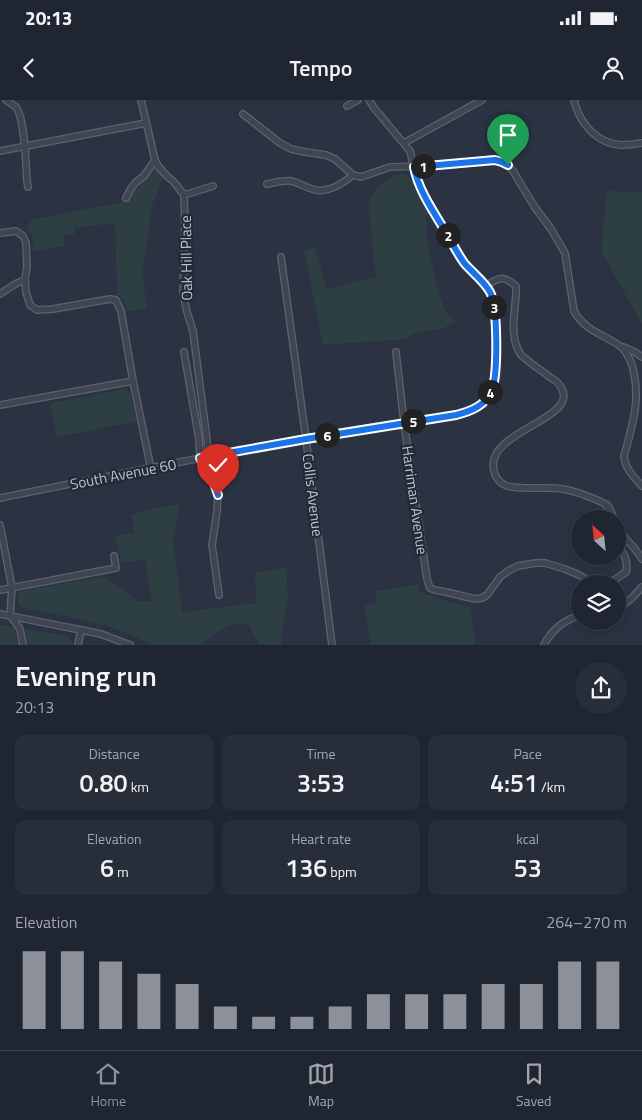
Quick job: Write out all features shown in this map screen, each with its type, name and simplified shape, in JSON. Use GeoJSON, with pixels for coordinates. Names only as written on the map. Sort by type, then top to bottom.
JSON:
{"type":"FeatureCollection","features":[{"type":"Feature","properties":{"kind":"street"},"geometry":{"type":"LineString","coordinates":[[6,100],[16,108],[19,114],[25,146],[28,187]]}},
{"type":"Feature","properties":{"kind":"street","name":"Oak Hill Place"},"geometry":{"type":"LineString","coordinates":[[142,100],[155,160],[158,166],[184,195],[183,293],[187,312],[194,330],[209,456]]}},
{"type":"Feature","properties":{"kind":"street"},"geometry":{"type":"LineString","coordinates":[[347,106],[358,100]]}},
{"type":"Feature","properties":{"kind":"street"},"geometry":{"type":"LineString","coordinates":[[369,100],[410,151],[418,184],[464,263],[486,286],[497,279],[504,279],[516,286],[517,298],[513,335],[517,349],[521,355],[558,383],[563,393],[563,400],[555,412],[505,444],[495,458],[494,473],[502,484],[515,488],[549,487],[566,490],[607,505],[610,510]]}},
{"type":"Feature","properties":{"kind":"street"},"geometry":{"type":"LineString","coordinates":[[404,143],[482,100]]}},
{"type":"Feature","properties":{"kind":"street"},"geometry":{"type":"LineString","coordinates":[[574,100],[581,120],[595,135],[608,142],[621,145],[642,143]]}},
{"type":"Feature","properties":{"kind":"street"},"geometry":{"type":"LineString","coordinates":[[244,114],[291,150],[335,158],[353,176],[361,177],[390,167],[414,167],[495,160],[508,165],[534,206],[552,229],[565,253],[574,311],[578,319],[584,325],[642,357]]}},
{"type":"Feature","properties":{"kind":"street"},"geometry":{"type":"LineString","coordinates":[[0,151],[146,123]]}},
{"type":"Feature","properties":{"kind":"street"},"geometry":{"type":"LineString","coordinates":[[126,198],[132,187],[144,176],[155,160]]}},
{"type":"Feature","properties":{"kind":"street"},"geometry":{"type":"LineString","coordinates":[[267,184],[290,181],[311,189],[330,189],[353,176]]}},
{"type":"Feature","properties":{"kind":"street"},"geometry":{"type":"LineString","coordinates":[[184,195],[213,186]]}},
{"type":"Feature","properties":{"kind":"street"},"geometry":{"type":"LineString","coordinates":[[0,233],[16,231],[23,236],[26,243],[26,292],[30,305],[37,310],[110,299],[116,300],[118,303],[151,469]]}},
{"type":"Feature","properties":{"kind":"street","name":"Collis Avenue"},"geometry":{"type":"LineString","coordinates":[[281,257],[332,645]]}},
{"type":"Feature","properties":{"kind":"street"},"geometry":{"type":"LineString","coordinates":[[0,294],[25,280]]}},
{"type":"Feature","properties":{"kind":"street","name":"South Avenue 60"},"geometry":{"type":"LineString","coordinates":[[0,498],[209,456],[468,412],[478,407],[487,398],[492,390],[496,370],[496,329],[493,302],[490,291],[486,286]]}},
{"type":"Feature","properties":{"kind":"street"},"geometry":{"type":"LineString","coordinates":[[621,346],[634,370],[638,397],[636,415],[624,462],[642,486]]}},
{"type":"Feature","properties":{"kind":"street"},"geometry":{"type":"LineString","coordinates":[[184,352],[198,434],[200,458],[214,483],[218,495],[218,511],[212,545],[219,596]]}},
{"type":"Feature","properties":{"kind":"street","name":"Harriman Avenue"},"geometry":{"type":"LineString","coordinates":[[396,352],[427,584],[430,588],[475,599],[482,598],[487,595],[500,577],[508,571],[518,566],[536,563],[565,569],[580,575]]}},
{"type":"Feature","properties":{"kind":"street"},"geometry":{"type":"LineString","coordinates":[[0,406],[133,381]]}},
{"type":"Feature","properties":{"kind":"street"},"geometry":{"type":"LineString","coordinates":[[607,505],[608,510]]}},
{"type":"Feature","properties":{"kind":"street"},"geometry":{"type":"LineString","coordinates":[[0,525],[12,588],[10,616],[20,629],[22,645]]}},
{"type":"Feature","properties":{"kind":"street"},"geometry":{"type":"LineString","coordinates":[[626,539],[637,550],[642,559]]}},
{"type":"Feature","properties":{"kind":"street"},"geometry":{"type":"LineString","coordinates":[[0,590],[116,568],[114,556]]}},
{"type":"Feature","properties":{"kind":"street"},"geometry":{"type":"LineString","coordinates":[[622,575],[626,572],[628,566],[626,560]]}},
{"type":"Feature","properties":{"kind":"street"},"geometry":{"type":"LineString","coordinates":[[626,603],[642,587]]}},
{"type":"Feature","properties":{"kind":"street"},"geometry":{"type":"LineString","coordinates":[[0,614],[101,634],[130,645]]}},
{"type":"Feature","properties":{"kind":"street"},"geometry":{"type":"LineString","coordinates":[[544,645],[564,622],[571,619]]}},
{"type":"Feature","properties":{"kind":"street"},"geometry":{"type":"LineString","coordinates":[[78,645],[81,630]]}},
{"type":"Feature","properties":{"kind":"shaded area"},"geometry":{"type":"Polygon","coordinates":[[[154,168],[163,177],[152,205],[143,269],[147,308],[127,312],[125,302],[117,294],[115,223],[74,228],[75,234],[63,236],[65,246],[32,252],[32,239],[26,227],[33,219],[120,203],[123,199],[128,202],[139,184],[154,168]]]}},
{"type":"Feature","properties":{"kind":"shaded area"},"geometry":{"type":"Polygon","coordinates":[[[404,173],[410,179],[429,214],[426,216],[428,248],[439,294],[446,312],[456,321],[444,328],[412,334],[407,339],[323,345],[304,250],[315,247],[327,289],[376,277],[368,204],[376,189],[387,179],[404,173]]]}},
{"type":"Feature","properties":{"kind":"shaded area"},"geometry":{"type":"Polygon","coordinates":[[[607,191],[642,192],[642,324],[601,251],[607,191]]]}},
{"type":"Feature","properties":{"kind":"shaded area"},"geometry":{"type":"Polygon","coordinates":[[[125,389],[130,393],[137,421],[57,437],[50,403],[125,389]]]}},
{"type":"Feature","properties":{"kind":"shaded area"},"geometry":{"type":"Polygon","coordinates":[[[180,504],[173,539],[182,612],[256,603],[255,573],[286,568],[288,594],[281,638],[282,645],[260,645],[248,624],[223,628],[203,643],[203,645],[152,645],[105,625],[21,607],[18,603],[18,592],[104,576],[138,601],[152,602],[145,560],[122,563],[115,536],[134,533],[131,515],[154,508],[180,504]]]}},
{"type":"Feature","properties":{"kind":"shaded area"},"geometry":{"type":"Polygon","coordinates":[[[418,584],[421,593],[471,608],[475,645],[371,645],[365,606],[376,603],[375,591],[418,584]]]}},
{"type":"Feature","properties":{"kind":"shaded area"},"geometry":{"type":"Polygon","coordinates":[[[0,625],[15,627],[18,645],[0,645],[0,625]]]}},
{"type":"Feature","properties":{"kind":"shaded area"},"geometry":{"type":"Polygon","coordinates":[[[25,629],[68,636],[72,641],[71,645],[27,645],[25,629]]]}},
{"type":"Feature","properties":{"kind":"route"},"geometry":{"type":"LineString","coordinates":[[218,495],[214,483],[200,458],[456,415],[473,410],[487,398],[492,390],[496,370],[496,329],[492,296],[486,286],[464,263],[418,184],[414,167],[486,160],[495,160],[508,165]]}}]}
